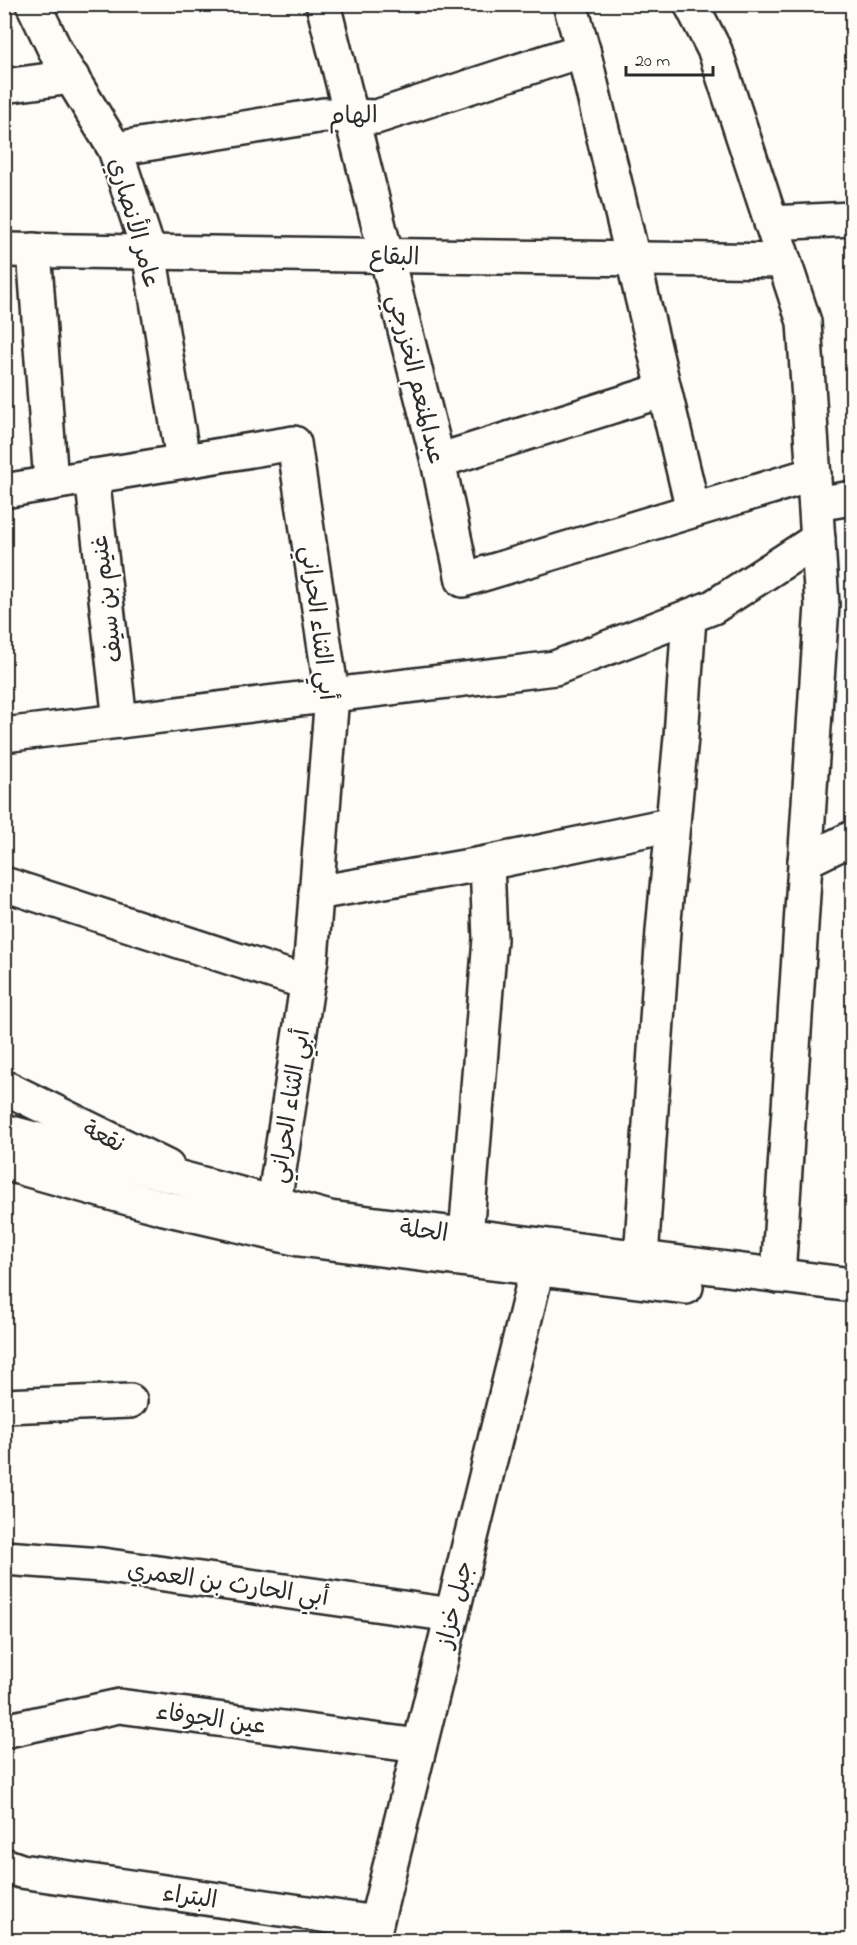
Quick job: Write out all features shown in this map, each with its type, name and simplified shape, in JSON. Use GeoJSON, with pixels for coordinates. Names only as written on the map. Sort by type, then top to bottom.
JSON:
{"type":"FeatureCollection","features":[{"type":"Feature","properties":{"kind":"street","name":"عامر الأنصاري"},"geometry":{"type":"LineString","coordinates":[[33,4],[72,77],[115,149],[149,252],[183,460]]}},
{"type":"Feature","properties":{"kind":"street","name":"عبدالمنعم الخزرجي"},"geometry":{"type":"LineString","coordinates":[[323,4],[438,461],[463,580],[693,510]]}},
{"type":"Feature","properties":{"kind":"street"},"geometry":{"type":"LineString","coordinates":[[570,4],[634,259],[693,510],[815,489],[852,498]]}},
{"type":"Feature","properties":{"kind":"street"},"geometry":{"type":"LineString","coordinates":[[691,4],[715,51],[804,322],[822,605],[778,1276]]}},
{"type":"Feature","properties":{"kind":"street","name":"الهام"},"geometry":{"type":"LineString","coordinates":[[115,149],[324,115],[376,117],[583,50]]}},
{"type":"Feature","properties":{"kind":"street"},"geometry":{"type":"LineString","coordinates":[[4,86],[72,77]]}},
{"type":"Feature","properties":{"kind":"street"},"geometry":{"type":"LineString","coordinates":[[771,223],[852,219]]}},
{"type":"Feature","properties":{"kind":"street"},"geometry":{"type":"LineString","coordinates":[[19,250],[51,483]]}},
{"type":"Feature","properties":{"kind":"street","name":"البقاع"},"geometry":{"type":"LineString","coordinates":[[19,250],[784,261]]}},
{"type":"Feature","properties":{"kind":"street"},"geometry":{"type":"LineString","coordinates":[[438,461],[664,390]]}},
{"type":"Feature","properties":{"kind":"street","name":"أبي الثناء الحراني"},"geometry":{"type":"LineString","coordinates":[[4,491],[294,442],[332,695],[308,983],[274,1203]]}},
{"type":"Feature","properties":{"kind":"street","name":"غنيم بن سيف"},"geometry":{"type":"LineString","coordinates":[[92,476],[120,721]]}},
{"type":"Feature","properties":{"kind":"street"},"geometry":{"type":"LineString","coordinates":[[4,735],[555,668],[713,607],[818,539]]}},
{"type":"Feature","properties":{"kind":"street"},"geometry":{"type":"LineString","coordinates":[[641,1258],[663,930],[689,617]]}},
{"type":"Feature","properties":{"kind":"street"},"geometry":{"type":"LineString","coordinates":[[316,892],[487,863],[673,824]]}},
{"type":"Feature","properties":{"kind":"street"},"geometry":{"type":"LineString","coordinates":[[805,861],[852,838]]}},
{"type":"Feature","properties":{"kind":"street"},"geometry":{"type":"LineString","coordinates":[[466,1236],[490,939],[487,863]]}},
{"type":"Feature","properties":{"kind":"street"},"geometry":{"type":"LineString","coordinates":[[4,884],[308,983]]}},
{"type":"Feature","properties":{"kind":"street","name":"نقعة"},"geometry":{"type":"LineString","coordinates":[[4,1087],[204,1185]]}},
{"type":"Feature","properties":{"kind":"street","name":"الحلة"},"geometry":{"type":"LineString","coordinates":[[4,1131],[330,1218],[852,1285]]}},
{"type":"Feature","properties":{"kind":"street","name":"الحلة"},"geometry":{"type":"LineString","coordinates":[[4,1163],[164,1208],[299,1239],[852,1307]]}},
{"type":"Feature","properties":{"kind":"street","name":"جبل خزاز"},"geometry":{"type":"LineString","coordinates":[[374,1932],[537,1269]]}},
{"type":"Feature","properties":{"kind":"street"},"geometry":{"type":"LineString","coordinates":[[4,1406],[130,1401]]}},
{"type":"Feature","properties":{"kind":"street","name":"أبي الحارث بن العمري"},"geometry":{"type":"LineString","coordinates":[[4,1558],[102,1565],[452,1615]]}},
{"type":"Feature","properties":{"kind":"street","name":"عين الجوفاء"},"geometry":{"type":"LineString","coordinates":[[4,1731],[119,1706],[419,1746]]}},
{"type":"Feature","properties":{"kind":"street","name":"البتراء"},"geometry":{"type":"LineString","coordinates":[[4,1865],[21,1871],[374,1932]]}}]}
